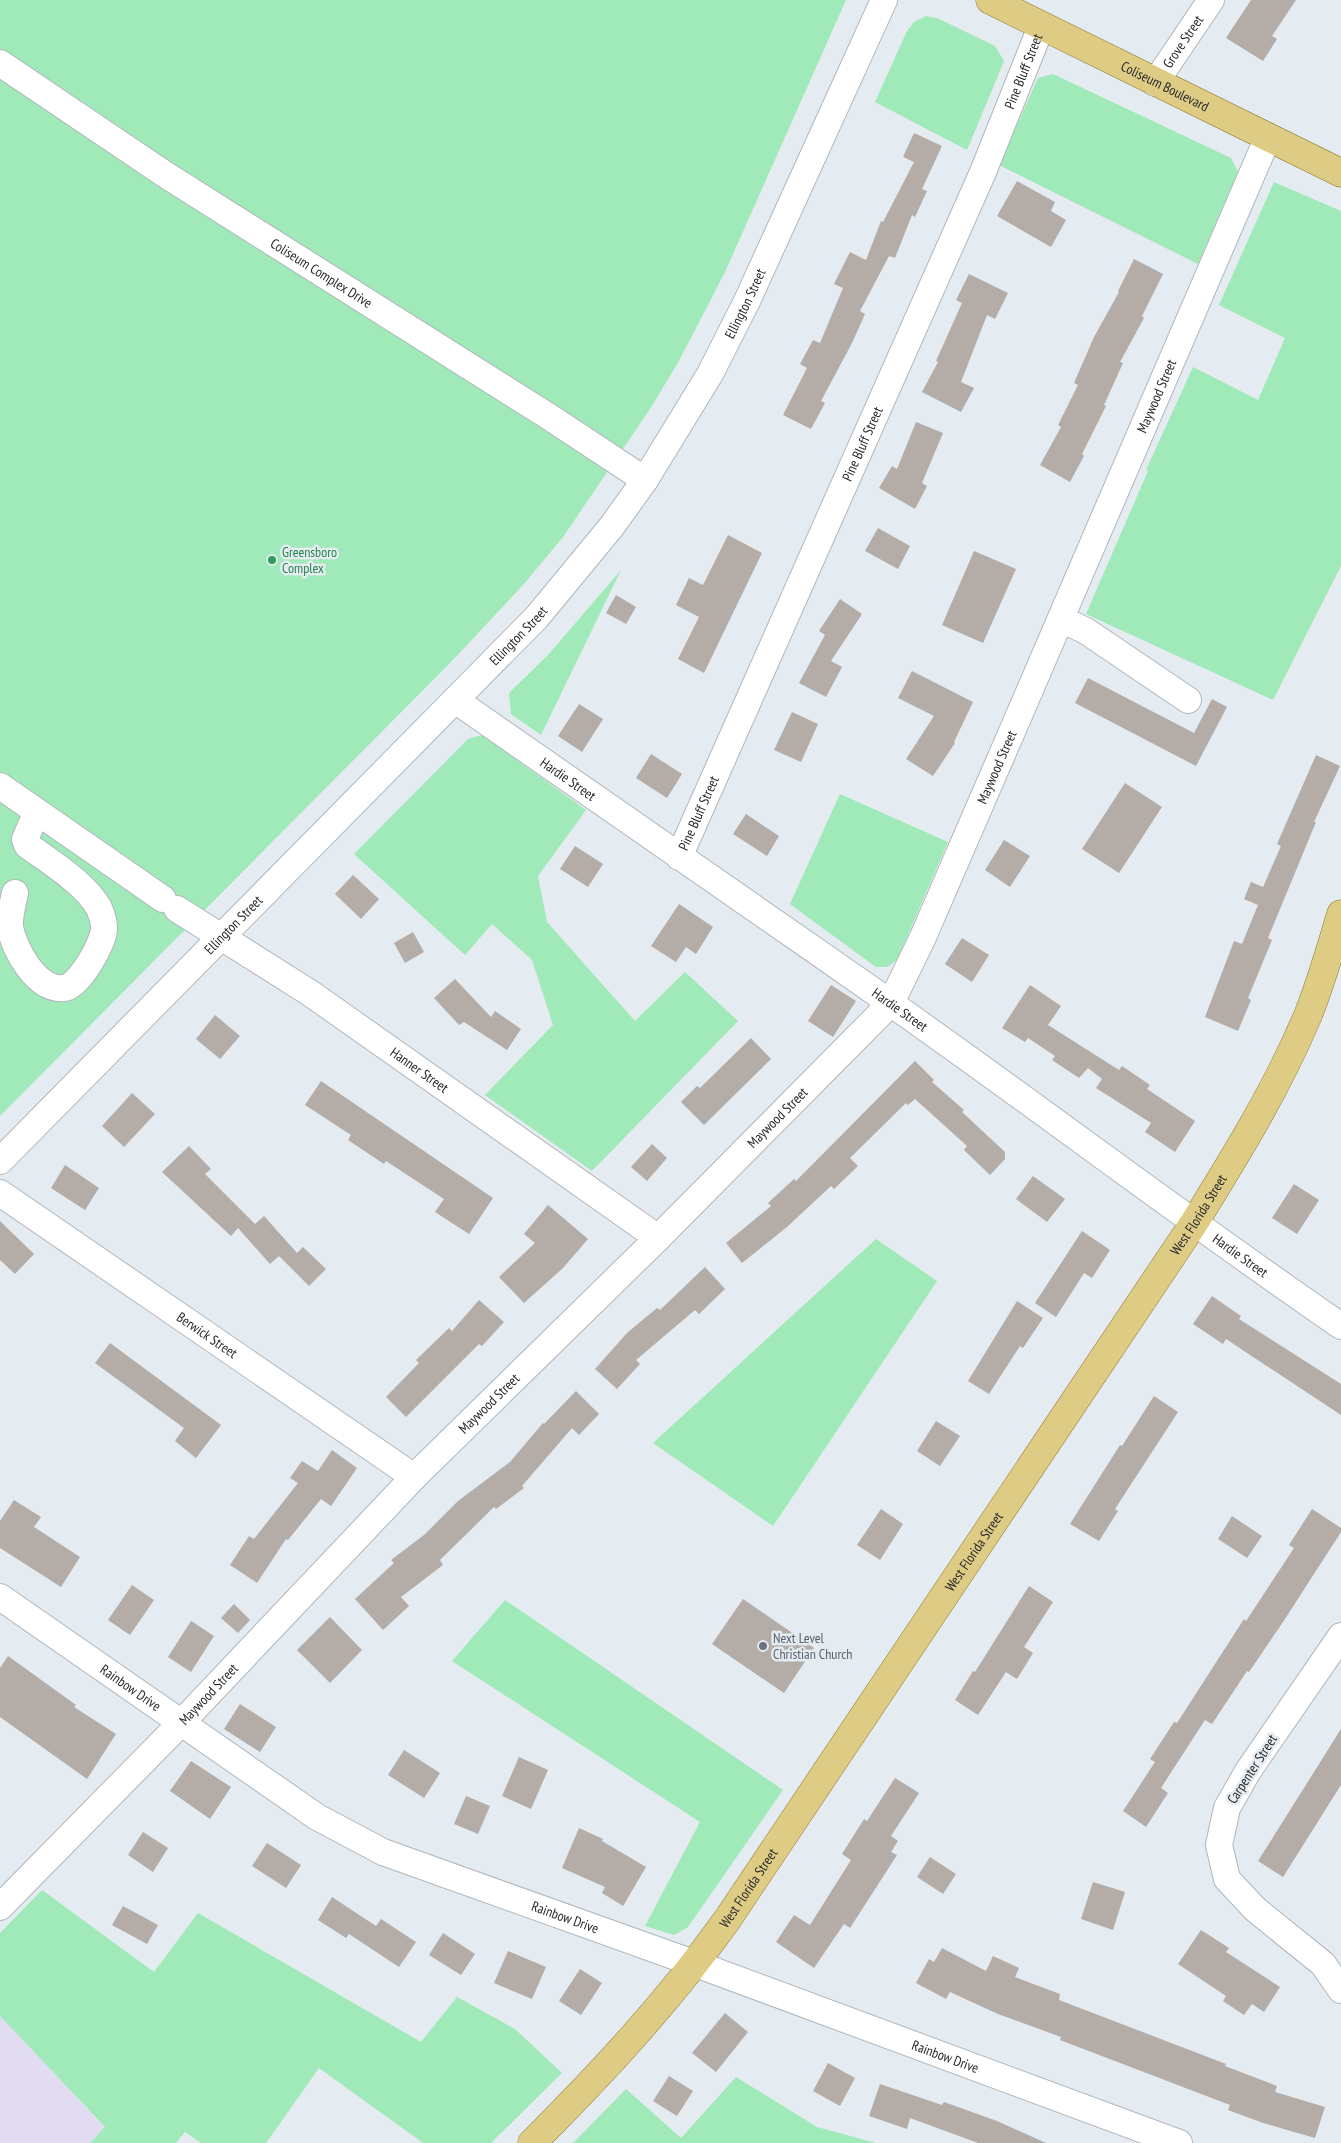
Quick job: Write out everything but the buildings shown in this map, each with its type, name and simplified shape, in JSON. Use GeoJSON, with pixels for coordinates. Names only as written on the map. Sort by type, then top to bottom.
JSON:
{"type":"FeatureCollection","features":[{"type":"Feature","properties":{"kind":"main road","name":"Coliseum Boulevard"},"geometry":{"type":"LineString","coordinates":[[990,0],[1154,83],[1341,173]]}},
{"type":"Feature","properties":{"kind":"main road","name":"West Florida Street"},"geometry":{"type":"LineString","coordinates":[[532,2143],[603,2071],[696,1964],[1194,1223],[1244,1142],[1282,1073],[1308,1014],[1341,914]]}},
{"type":"Feature","properties":{"kind":"street","name":"Ellington Street"},"geometry":{"type":"LineString","coordinates":[[0,1161],[537,617],[592,552],[644,480],[710,374],[747,301],[884,0]]}},
{"type":"Feature","properties":{"kind":"street","name":"Grove Street"},"geometry":{"type":"LineString","coordinates":[[1154,83],[1211,0]]}},
{"type":"Feature","properties":{"kind":"street","name":"Pine Bluff Street"},"geometry":{"type":"LineString","coordinates":[[679,857],[983,172],[1041,27]]}},
{"type":"Feature","properties":{"kind":"street","name":"Coliseum Complex Drive"},"geometry":{"type":"LineString","coordinates":[[0,63],[166,175],[548,416],[644,480]]}},
{"type":"Feature","properties":{"kind":"street","name":"Maywood Street"},"geometry":{"type":"LineString","coordinates":[[0,1907],[182,1722],[414,1477],[658,1238],[891,1003],[927,928],[1268,137]]}},
{"type":"Feature","properties":{"kind":"street"},"geometry":{"type":"LineString","coordinates":[[1061,619],[1086,631],[1188,700]]}},
{"type":"Feature","properties":{"kind":"street","name":"Hardie Street"},"geometry":{"type":"LineString","coordinates":[[456,700],[891,1003],[1194,1223],[1341,1326]]}},
{"type":"Feature","properties":{"kind":"street","name":"Hanner Street"},"geometry":{"type":"LineString","coordinates":[[0,786],[170,904],[310,993],[658,1238]]}},
{"type":"Feature","properties":{"kind":"street"},"geometry":{"type":"LineString","coordinates":[[15,893],[10,926],[19,954],[33,973],[50,986],[65,988],[77,982],[96,952],[104,928],[100,909],[86,892],[27,845],[25,839],[37,812]]}},
{"type":"Feature","properties":{"kind":"street","name":"Berwick Street"},"geometry":{"type":"LineString","coordinates":[[0,1193],[414,1477]]}},
{"type":"Feature","properties":{"kind":"street","name":"Rainbow Drive"},"geometry":{"type":"LineString","coordinates":[[0,1597],[317,1817],[383,1852],[696,1964],[1180,2143]]}},
{"type":"Feature","properties":{"kind":"street","name":"Carpenter Street"},"geometry":{"type":"LineString","coordinates":[[1341,1636],[1248,1771],[1227,1808],[1219,1845],[1226,1878],[1255,1908],[1323,1964],[1341,1990]]}},
{"type":"Feature","properties":{"kind":"shaded area"},"geometry":{"type":"Polygon","coordinates":[[[0,2016],[105,2128],[90,2143],[0,2143],[0,2016]]]}},
{"type":"Feature","properties":{"kind":"green space","name":"Greensboro Complex"},"geometry":{"type":"Polygon","coordinates":[[[0,0],[846,0],[725,272],[680,359],[652,406],[563,537],[524,584],[450,663],[0,1116],[0,0]]]}},
{"type":"Feature","properties":{"kind":"green space"},"geometry":{"type":"Polygon","coordinates":[[[926,16],[937,18],[995,46],[1004,61],[967,150],[875,102],[907,31],[914,22],[926,16]]]}},
{"type":"Feature","properties":{"kind":"green space"},"geometry":{"type":"Polygon","coordinates":[[[1053,74],[1231,158],[1238,172],[1198,264],[999,165],[1038,78],[1053,74]]]}},
{"type":"Feature","properties":{"kind":"green space"},"geometry":{"type":"Polygon","coordinates":[[[1274,182],[1341,211],[1341,566],[1273,700],[1086,614],[1148,471],[1146,470],[1193,367],[1258,400],[1285,338],[1219,305],[1274,182]]]}},
{"type":"Feature","properties":{"kind":"green space"},"geometry":{"type":"Polygon","coordinates":[[[621,570],[541,735],[511,714],[509,693],[548,655],[621,570]]]}},
{"type":"Feature","properties":{"kind":"green space"},"geometry":{"type":"Polygon","coordinates":[[[482,735],[586,810],[538,876],[547,922],[635,1021],[685,972],[738,1021],[592,1171],[485,1095],[553,1025],[532,960],[492,924],[465,955],[354,854],[468,739],[482,735]]]}},
{"type":"Feature","properties":{"kind":"green space"},"geometry":{"type":"Polygon","coordinates":[[[840,794],[948,842],[897,960],[887,967],[876,967],[790,904],[840,794]]]}},
{"type":"Feature","properties":{"kind":"green space"},"geometry":{"type":"Polygon","coordinates":[[[876,1239],[937,1281],[773,1526],[653,1443],[876,1239]]]}},
{"type":"Feature","properties":{"kind":"green space"},"geometry":{"type":"Polygon","coordinates":[[[505,1600],[783,1790],[688,1927],[674,1935],[645,1926],[700,1822],[452,1661],[505,1600]]]}},
{"type":"Feature","properties":{"kind":"green space"},"geometry":{"type":"Polygon","coordinates":[[[42,1890],[154,1972],[198,1913],[421,2042],[457,1997],[515,2029],[562,2073],[491,2143],[423,2143],[319,2068],[266,2143],[201,2143],[185,2132],[176,2143],[90,2143],[105,2127],[0,2016],[0,1933],[42,1890]]]}},
{"type":"Feature","properties":{"kind":"green space"},"geometry":{"type":"Polygon","coordinates":[[[736,2077],[817,2127],[876,2143],[573,2143],[626,2089],[681,2138],[736,2077]]]}},
{"type":"Feature","properties":{"kind":"place","name":"Greensboro Complex"},"geometry":{"type":"Point","coordinates":[272,560]}},
{"type":"Feature","properties":{"kind":"place","name":"Next Level Christian Church"},"geometry":{"type":"Point","coordinates":[763,1646]}}]}
